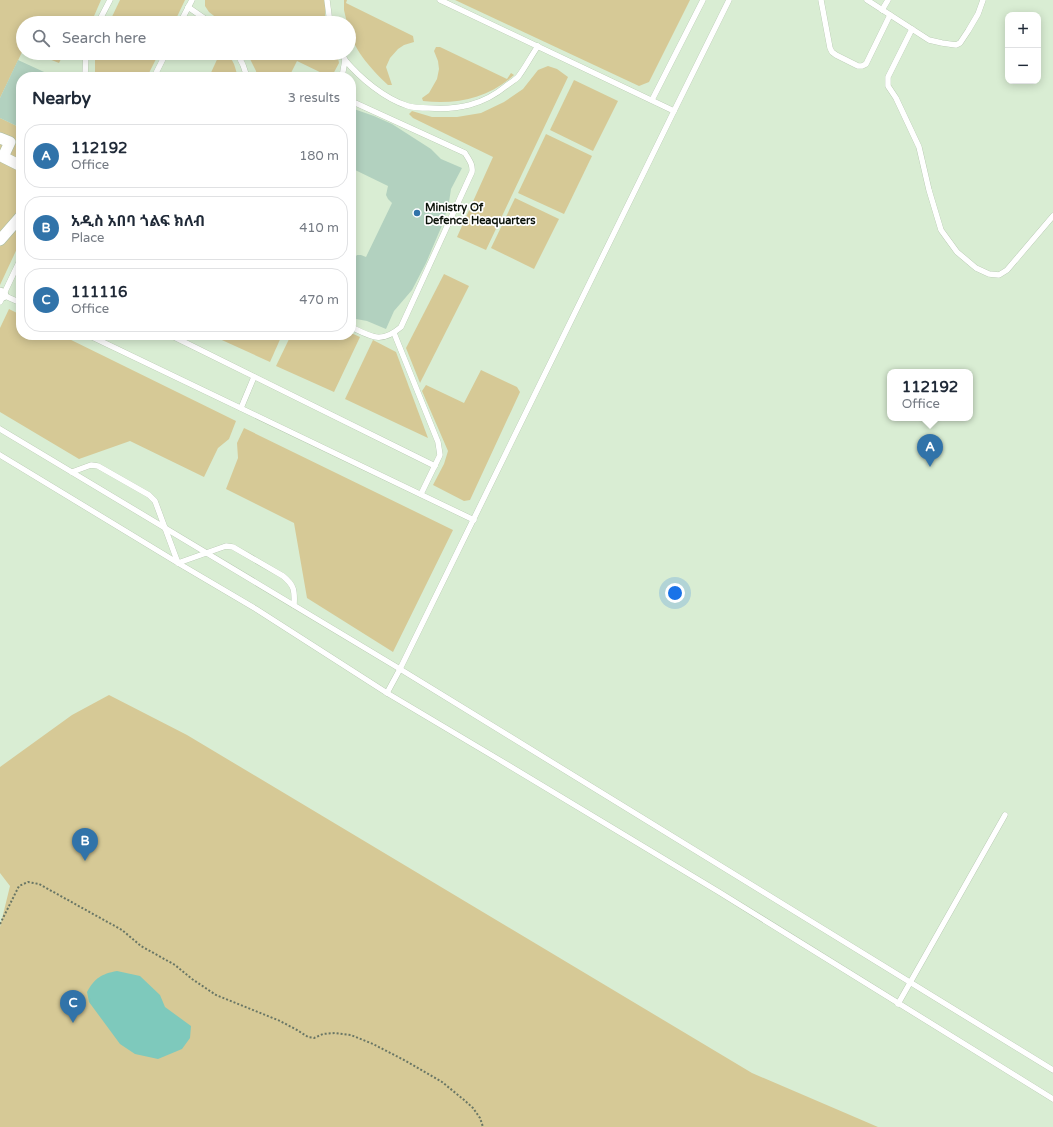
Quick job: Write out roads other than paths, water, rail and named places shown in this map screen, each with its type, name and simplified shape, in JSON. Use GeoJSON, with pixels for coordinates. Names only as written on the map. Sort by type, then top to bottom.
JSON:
{"type":"FeatureCollection","features":[{"type":"Feature","properties":{"kind":"street"},"geometry":{"type":"LineString","coordinates":[[0,138],[10,142],[3,157],[16,164]]}},
{"type":"Feature","properties":{"kind":"street"},"geometry":{"type":"LineString","coordinates":[[0,240],[16,222]]}},
{"type":"Feature","properties":{"kind":"lane"},"geometry":{"type":"LineString","coordinates":[[102,16],[110,0]]}},
{"type":"Feature","properties":{"kind":"lane"},"geometry":{"type":"LineString","coordinates":[[184,16],[192,0]]}},
{"type":"Feature","properties":{"kind":"lane"},"geometry":{"type":"LineString","coordinates":[[327,0],[329,16]]}},
{"type":"Feature","properties":{"kind":"lane"},"geometry":{"type":"LineString","coordinates":[[440,0],[674,111]]}},
{"type":"Feature","properties":{"kind":"lane"},"geometry":{"type":"LineString","coordinates":[[652,100],[703,0]]}},
{"type":"Feature","properties":{"kind":"lane"},"geometry":{"type":"LineString","coordinates":[[387,693],[474,520],[729,0]]}},
{"type":"Feature","properties":{"kind":"lane"},"geometry":{"type":"LineString","coordinates":[[821,0],[832,52],[858,66],[866,64],[890,15]]}},
{"type":"Feature","properties":{"kind":"lane"},"geometry":{"type":"LineString","coordinates":[[867,0],[929,40],[958,44],[978,14],[983,0]]}},
{"type":"Feature","properties":{"kind":"lane"},"geometry":{"type":"LineString","coordinates":[[882,10],[888,0]]}},
{"type":"Feature","properties":{"kind":"lane"},"geometry":{"type":"LineString","coordinates":[[188,7],[201,16]]}},
{"type":"Feature","properties":{"kind":"lane"},"geometry":{"type":"LineString","coordinates":[[912,29],[888,77],[888,86],[896,98],[919,147],[929,190],[941,230],[956,252],[976,268],[989,274],[999,275],[1007,270],[1053,216]]}},
{"type":"Feature","properties":{"kind":"lane"},"geometry":{"type":"LineString","coordinates":[[345,60],[369,84],[392,99],[408,106],[452,109],[481,102],[495,95],[517,77],[538,46]]}},
{"type":"Feature","properties":{"kind":"lane"},"geometry":{"type":"LineString","coordinates":[[85,72],[86,60]]}},
{"type":"Feature","properties":{"kind":"lane"},"geometry":{"type":"LineString","coordinates":[[156,72],[162,60]]}},
{"type":"Feature","properties":{"kind":"lane"},"geometry":{"type":"LineString","coordinates":[[240,60],[245,72]]}},
{"type":"Feature","properties":{"kind":"lane"},"geometry":{"type":"LineString","coordinates":[[343,72],[345,60]]}},
{"type":"Feature","properties":{"kind":"lane"},"geometry":{"type":"LineString","coordinates":[[356,104],[464,153],[472,166],[472,172],[401,327],[394,333],[373,338],[356,330]]}},
{"type":"Feature","properties":{"kind":"lane"},"geometry":{"type":"LineString","coordinates":[[16,268],[1,297],[16,302]]}},
{"type":"Feature","properties":{"kind":"lane"},"geometry":{"type":"LineString","coordinates":[[394,333],[438,442],[440,456],[421,494]]}},
{"type":"Feature","properties":{"kind":"lane"},"geometry":{"type":"LineString","coordinates":[[98,340],[474,520]]}},
{"type":"Feature","properties":{"kind":"lane"},"geometry":{"type":"LineString","coordinates":[[180,340],[435,466]]}},
{"type":"Feature","properties":{"kind":"lane"},"geometry":{"type":"LineString","coordinates":[[241,408],[254,377]]}},
{"type":"Feature","properties":{"kind":"lane"},"geometry":{"type":"LineString","coordinates":[[0,429],[400,669],[1053,1070]]}},
{"type":"Feature","properties":{"kind":"lane"},"geometry":{"type":"LineString","coordinates":[[0,455],[256,609],[387,693],[719,892],[1053,1099]]}},
{"type":"Feature","properties":{"kind":"lane"},"geometry":{"type":"LineString","coordinates":[[72,472],[91,465],[98,466],[149,495],[155,501],[178,563]]}},
{"type":"Feature","properties":{"kind":"lane"},"geometry":{"type":"LineString","coordinates":[[178,563],[226,546],[233,547],[283,576],[290,582],[294,589],[294,605]]}},
{"type":"Feature","properties":{"kind":"lane"},"geometry":{"type":"LineString","coordinates":[[898,1004],[1005,815]]}},
{"type":"Feature","properties":{"kind":"water"},"geometry":{"type":"Polygon","coordinates":[[[117,971],[140,976],[160,995],[165,1007],[191,1026],[190,1038],[182,1049],[158,1059],[135,1054],[120,1044],[89,1002],[87,992],[99,977],[117,971]]]}},
{"type":"Feature","properties":{"kind":"place","name":"Ministry Of Defence Heaquarters"},"geometry":{"type":"Point","coordinates":[417,213]}},
{"type":"Feature","properties":{"kind":"place","name":"112192"},"geometry":{"type":"Point","coordinates":[930,467]}},
{"type":"Feature","properties":{"kind":"place","name":"አዲስ አበባ ጎልፍ ክለብ"},"geometry":{"type":"Point","coordinates":[85,861]}},
{"type":"Feature","properties":{"kind":"place","name":"111116"},"geometry":{"type":"Point","coordinates":[73,1023]}}]}
